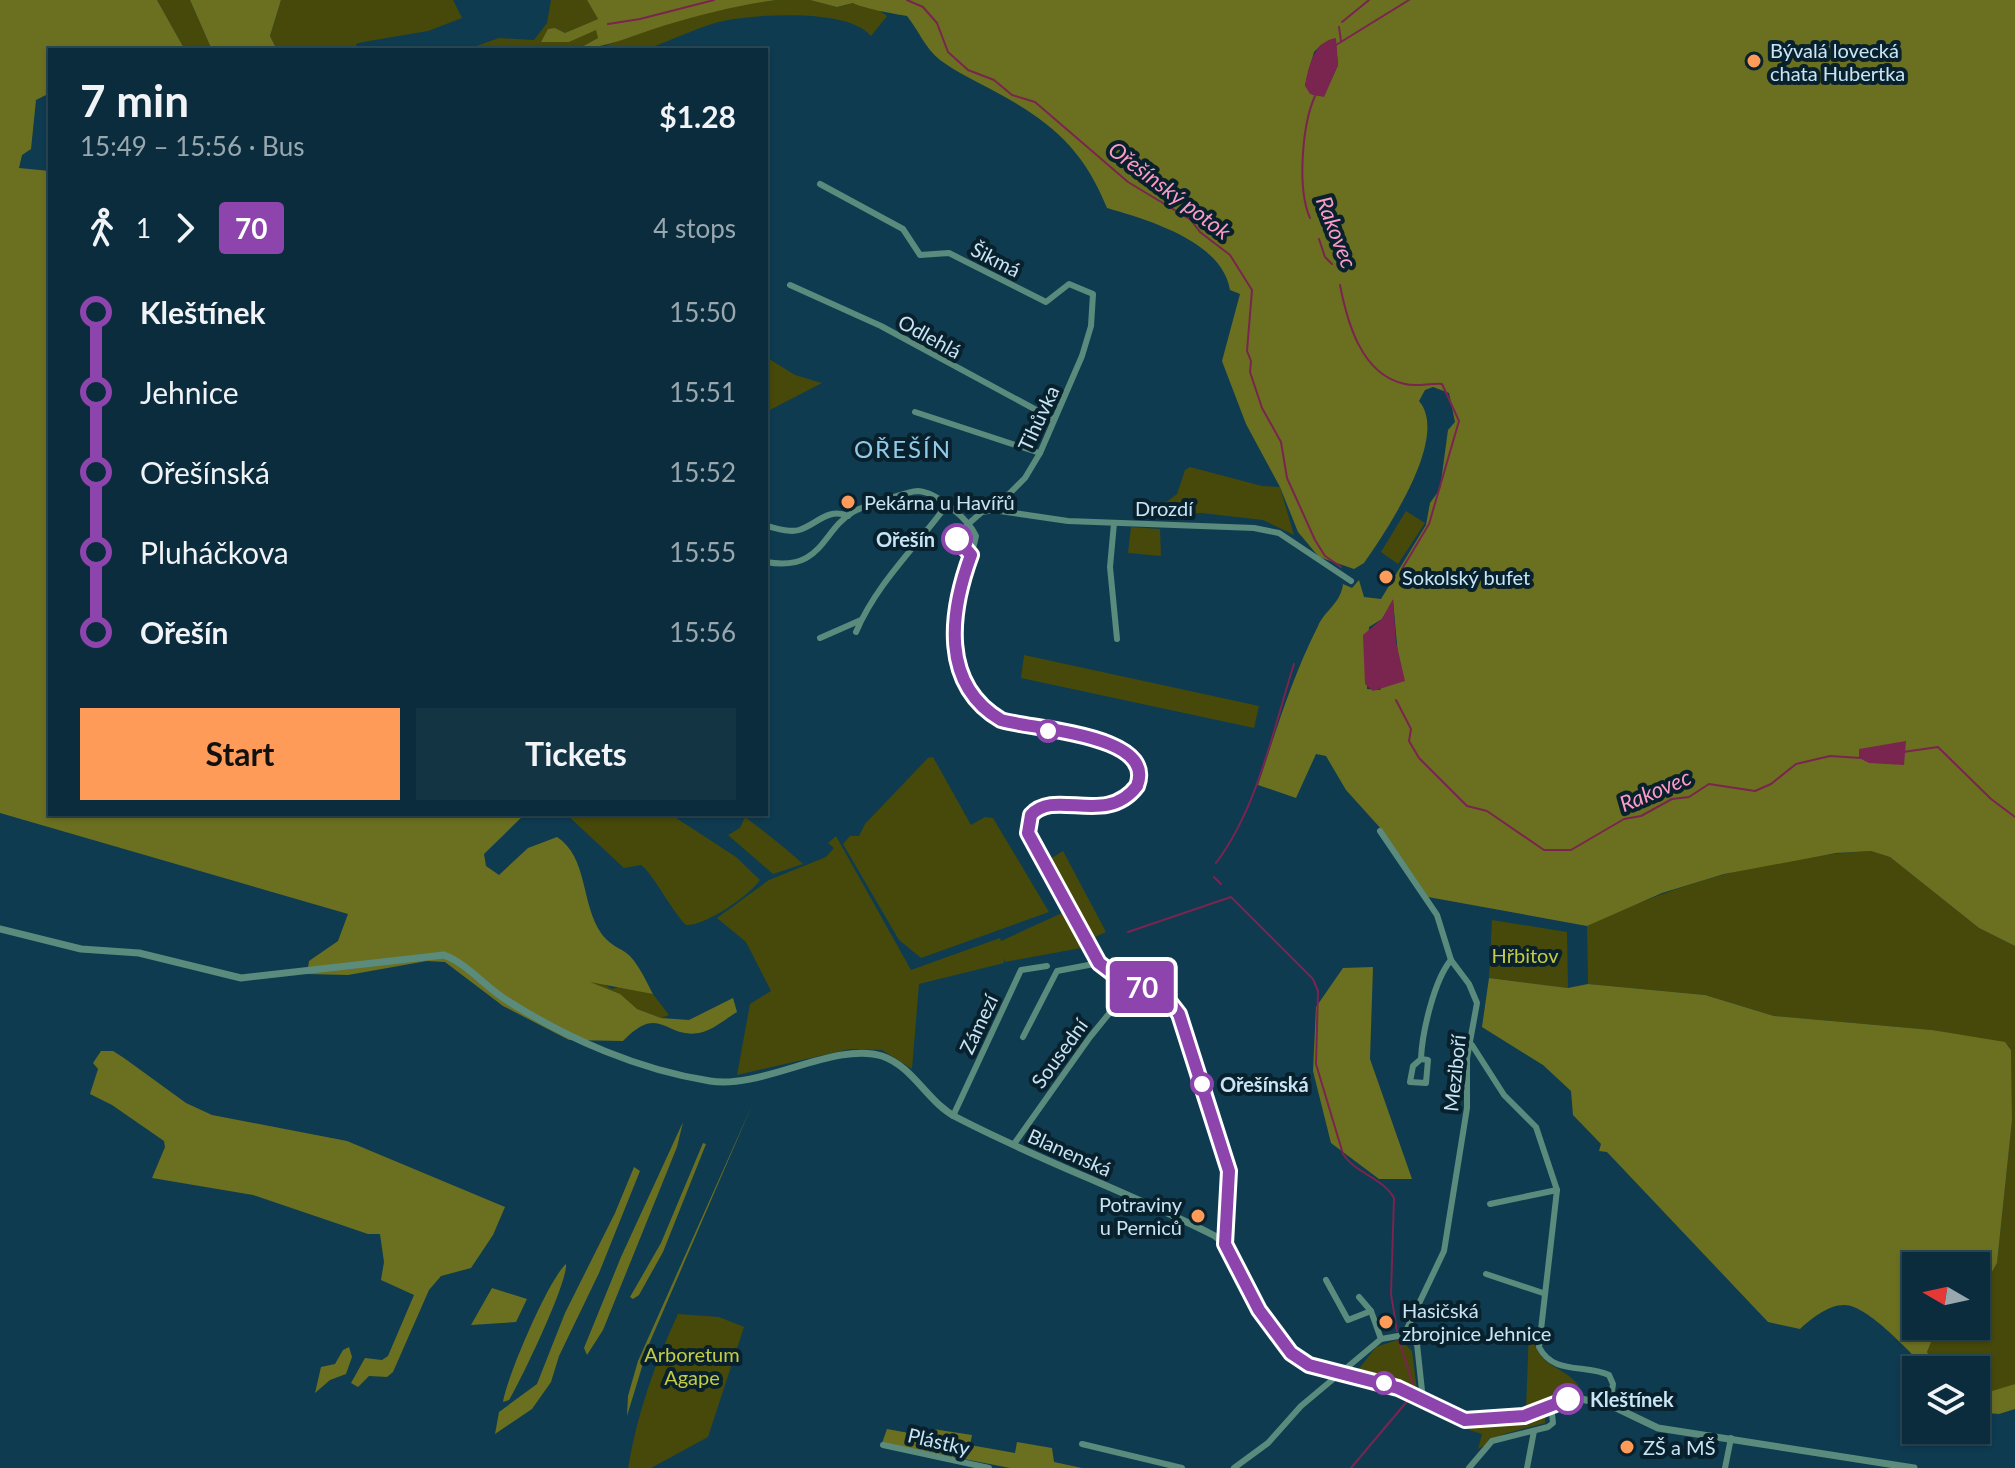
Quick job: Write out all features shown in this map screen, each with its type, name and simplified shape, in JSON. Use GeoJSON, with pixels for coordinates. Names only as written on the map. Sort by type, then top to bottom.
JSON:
{"type":"FeatureCollection","features":[{"type":"Feature","properties":{"kind":"street","name":"Šikmá"},"geometry":{"type":"LineString","coordinates":[[820,184],[903,229],[920,255],[949,253],[1046,302],[1069,284],[1089,291],[1095,298],[1091,326]]}},
{"type":"Feature","properties":{"kind":"street","name":"Odlehlá"},"geometry":{"type":"LineString","coordinates":[[790,285],[881,326],[1053,419]]}},
{"type":"Feature","properties":{"kind":"street","name":"Tihůvka"},"geometry":{"type":"LineString","coordinates":[[993,510],[1025,478],[1040,453],[1073,380],[1091,326]]}},
{"type":"Feature","properties":{"kind":"street"},"geometry":{"type":"LineString","coordinates":[[915,412],[1040,453]]}},
{"type":"Feature","properties":{"kind":"street"},"geometry":{"type":"LineString","coordinates":[[768,562],[783,563],[810,556],[824,546],[848,516],[915,491],[923,492],[946,506],[967,525],[976,540],[958,593],[954,627],[959,673],[972,695],[987,712],[1001,720],[1114,745],[1133,756],[1138,763],[1137,786],[1121,800],[1097,808],[1044,806],[1035,810],[1028,820],[1028,833],[1099,963],[1109,973],[1165,996],[1182,1022],[1229,1171],[1225,1244],[1259,1310],[1291,1353],[1309,1365],[1382,1383],[1465,1420],[1524,1416],[1574,1398],[1610,1405],[1650,1426],[1914,1468]]}},
{"type":"Feature","properties":{"kind":"street"},"geometry":{"type":"LineString","coordinates":[[856,632],[888,574],[911,553],[946,506]]}},
{"type":"Feature","properties":{"kind":"street"},"geometry":{"type":"LineString","coordinates":[[967,525],[982,512],[993,510]]}},
{"type":"Feature","properties":{"kind":"street","name":"Drozdí"},"geometry":{"type":"LineString","coordinates":[[993,510],[1068,521],[1204,524],[1279,533],[1351,581]]}},
{"type":"Feature","properties":{"kind":"street"},"geometry":{"type":"LineString","coordinates":[[768,526],[792,531],[825,516],[837,513],[848,516]]}},
{"type":"Feature","properties":{"kind":"street"},"geometry":{"type":"LineString","coordinates":[[1114,523],[1110,567],[1117,639]]}},
{"type":"Feature","properties":{"kind":"street"},"geometry":{"type":"LineString","coordinates":[[820,638],[861,620]]}},
{"type":"Feature","properties":{"kind":"street","name":"Meziboří"},"geometry":{"type":"LineString","coordinates":[[1380,831],[1437,915],[1451,960],[1477,1003],[1472,1045],[1467,1058],[1467,1108],[1441,1260],[1404,1335]]}},
{"type":"Feature","properties":{"kind":"street","name":"Blanenská"},"geometry":{"type":"LineString","coordinates":[[0,929],[81,949],[139,953],[241,978],[444,955],[506,1000],[571,1035],[648,1065],[712,1082],[734,1081],[853,1054],[879,1055],[890,1060],[953,1116],[1202,1229],[1225,1244]]}},
{"type":"Feature","properties":{"kind":"street"},"geometry":{"type":"LineString","coordinates":[[1421,1059],[1424,1033],[1442,974],[1451,960]]}},
{"type":"Feature","properties":{"kind":"street"},"geometry":{"type":"LineString","coordinates":[[1023,1037],[1057,971],[1099,963]]}},
{"type":"Feature","properties":{"kind":"street","name":"Zámezí"},"geometry":{"type":"LineString","coordinates":[[953,1116],[1021,970],[1047,966]]}},
{"type":"Feature","properties":{"kind":"street","name":"Sousední"},"geometry":{"type":"LineString","coordinates":[[1014,1144],[1090,1037],[1133,984]]}},
{"type":"Feature","properties":{"kind":"street"},"geometry":{"type":"LineString","coordinates":[[1472,1045],[1504,1095],[1536,1127],[1557,1190],[1538,1339],[1542,1353],[1562,1367],[1609,1375],[1613,1384],[1610,1405]]}},
{"type":"Feature","properties":{"kind":"street"},"geometry":{"type":"LineString","coordinates":[[1490,1204],[1557,1190]]}},
{"type":"Feature","properties":{"kind":"street"},"geometry":{"type":"LineString","coordinates":[[1486,1274],[1543,1293]]}},
{"type":"Feature","properties":{"kind":"street"},"geometry":{"type":"LineString","coordinates":[[1326,1280],[1348,1320],[1371,1311]]}},
{"type":"Feature","properties":{"kind":"street"},"geometry":{"type":"LineString","coordinates":[[1359,1297],[1371,1311],[1381,1339]]}},
{"type":"Feature","properties":{"kind":"street"},"geometry":{"type":"LineString","coordinates":[[1234,1468],[1268,1443],[1301,1406],[1340,1372],[1355,1364],[1381,1339],[1404,1335],[1417,1344],[1423,1400]]}},
{"type":"Feature","properties":{"kind":"street"},"geometry":{"type":"LineString","coordinates":[[1469,1468],[1492,1441],[1553,1423],[1551,1405]]}},
{"type":"Feature","properties":{"kind":"street"},"geometry":{"type":"LineString","coordinates":[[1527,1468],[1534,1431]]}},
{"type":"Feature","properties":{"kind":"street"},"geometry":{"type":"LineString","coordinates":[[1725,1468],[1731,1438]]}},
{"type":"Feature","properties":{"kind":"street"},"geometry":{"type":"LineString","coordinates":[[1082,1444],[1182,1468]]}},
{"type":"Feature","properties":{"kind":"street","name":"Plástky"},"geometry":{"type":"LineString","coordinates":[[883,1445],[989,1468]]}},
{"type":"Feature","properties":{"kind":"green space"},"geometry":{"type":"Polygon","coordinates":[[[0,0],[157,0],[184,48],[48,48],[48,94],[36,100],[31,149],[22,155],[19,168],[48,171],[48,816],[523,816],[484,854],[486,866],[499,875],[528,848],[557,837],[574,856],[590,909],[601,933],[633,960],[653,994],[590,982],[620,994],[637,1009],[661,1018],[689,1020],[733,998],[737,1012],[703,1032],[690,1034],[655,1023],[636,1030],[623,1041],[569,1040],[503,1006],[445,962],[427,961],[348,975],[307,974],[309,961],[338,941],[348,914],[0,813],[0,0]]]}},
{"type":"Feature","properties":{"kind":"green space"},"geometry":{"type":"Polygon","coordinates":[[[157,0],[190,0],[211,48],[184,48],[157,0]]]}},
{"type":"Feature","properties":{"kind":"green space"},"geometry":{"type":"Polygon","coordinates":[[[190,0],[281,0],[270,36],[276,48],[211,48],[190,0]]]}},
{"type":"Feature","properties":{"kind":"green space"},"geometry":{"type":"Polygon","coordinates":[[[281,0],[453,0],[462,18],[428,31],[356,44],[357,48],[276,48],[270,36],[281,0]]]}},
{"type":"Feature","properties":{"kind":"green space"},"geometry":{"type":"Polygon","coordinates":[[[551,0],[587,0],[598,19],[565,33],[555,28],[541,42],[569,42],[594,29],[599,33],[598,38],[580,48],[471,48],[499,38],[534,40],[547,23],[551,0]]]}},
{"type":"Feature","properties":{"kind":"green space"},"geometry":{"type":"Polygon","coordinates":[[[587,0],[776,0],[707,14],[615,42],[579,48],[598,38],[596,30],[569,42],[541,42],[548,29],[555,28],[565,33],[598,19],[587,0]]]}},
{"type":"Feature","properties":{"kind":"green space"},"geometry":{"type":"Polygon","coordinates":[[[776,0],[810,0],[838,7],[853,3],[874,7],[887,16],[871,36],[860,27],[843,21],[779,15],[723,21],[648,48],[602,48],[640,32],[731,7],[776,0]]]}},
{"type":"Feature","properties":{"kind":"green space"},"geometry":{"type":"Polygon","coordinates":[[[810,0],[2015,0],[2015,946],[1979,928],[1890,857],[1871,851],[1836,853],[1724,874],[1662,893],[1587,926],[1428,897],[1383,831],[1346,790],[1326,756],[1316,754],[1296,798],[1258,785],[1300,665],[1321,620],[1339,596],[1343,584],[1352,588],[1359,580],[1364,597],[1381,599],[1426,525],[1430,503],[1440,489],[1448,430],[1455,422],[1449,393],[1433,387],[1425,390],[1419,401],[1426,417],[1427,437],[1421,459],[1400,507],[1364,563],[1354,569],[1319,557],[1298,532],[1280,487],[1246,424],[1222,361],[1240,294],[1230,290],[1224,273],[1213,258],[1181,235],[1162,226],[1107,208],[1087,169],[1062,138],[1014,102],[940,60],[907,16],[853,3],[837,7],[810,0]],[[1322,44],[1314,52],[1305,85],[1313,95],[1324,96],[1338,65],[1336,44],[1322,44]],[[1393,600],[1382,619],[1369,627],[1367,689],[1380,690],[1398,655],[1393,600]]]}},
{"type":"Feature","properties":{"kind":"green space"},"geometry":{"type":"Polygon","coordinates":[[[768,358],[795,375],[822,383],[768,411],[768,358]]]}},
{"type":"Feature","properties":{"kind":"green space"},"geometry":{"type":"Polygon","coordinates":[[[1190,467],[1262,486],[1280,487],[1294,535],[1263,520],[1201,513],[1159,516],[1157,509],[1177,494],[1185,470],[1190,467]]]}},
{"type":"Feature","properties":{"kind":"green space"},"geometry":{"type":"Polygon","coordinates":[[[1406,511],[1425,523],[1398,564],[1381,552],[1406,511]]]}},
{"type":"Feature","properties":{"kind":"green space"},"geometry":{"type":"Polygon","coordinates":[[[1131,527],[1160,529],[1161,556],[1128,553],[1131,527]]]}},
{"type":"Feature","properties":{"kind":"green space"},"geometry":{"type":"Polygon","coordinates":[[[1024,655],[1259,706],[1254,728],[1021,678],[1024,655]]]}},
{"type":"Feature","properties":{"kind":"green space"},"geometry":{"type":"Polygon","coordinates":[[[933,757],[971,825],[985,817],[993,818],[1049,912],[921,958],[899,940],[843,844],[850,836],[859,836],[865,824],[928,758],[933,757]]]}},
{"type":"Feature","properties":{"kind":"green space"},"geometry":{"type":"Polygon","coordinates":[[[568,816],[673,816],[736,857],[760,880],[726,909],[704,921],[686,925],[641,865],[624,868],[568,816]]]}},
{"type":"Feature","properties":{"kind":"green space"},"geometry":{"type":"Polygon","coordinates":[[[745,817],[803,864],[773,874],[728,835],[740,828],[745,817]]]}},
{"type":"Feature","properties":{"kind":"green space"},"geometry":{"type":"Polygon","coordinates":[[[836,836],[911,970],[1000,938],[1001,941],[1062,913],[1081,948],[1005,962],[1004,958],[1004,963],[919,984],[912,1069],[882,1050],[850,1049],[737,1075],[750,1004],[771,991],[746,942],[717,918],[769,880],[826,857],[834,848],[828,843],[836,836]]]}},
{"type":"Feature","properties":{"kind":"green space"},"geometry":{"type":"Polygon","coordinates":[[[1063,851],[1106,932],[1093,938],[1050,859],[1063,851]]]}},
{"type":"Feature","properties":{"kind":"green space"},"geometry":{"type":"Polygon","coordinates":[[[1871,851],[1890,857],[1979,928],[2015,946],[2015,1384],[1990,1393],[1990,1356],[1929,1356],[1927,1352],[1932,1340],[1990,1340],[1990,1275],[1997,1263],[2012,1120],[2011,1050],[2008,1045],[1932,1030],[1774,1016],[1705,995],[1588,984],[1587,926],[1655,897],[1725,874],[1834,854],[1871,851]]]}},
{"type":"Feature","properties":{"kind":"green space","name":"Hřbitov"},"geometry":{"type":"Polygon","coordinates":[[[1492,920],[1567,932],[1568,988],[1489,978],[1492,920]]]}},
{"type":"Feature","properties":{"kind":"green space"},"geometry":{"type":"Polygon","coordinates":[[[1373,967],[1370,1059],[1412,1179],[1379,1179],[1331,1143],[1313,1071],[1316,1007],[1343,968],[1373,967]]]}},
{"type":"Feature","properties":{"kind":"green space"},"geometry":{"type":"Polygon","coordinates":[[[1489,978],[1568,988],[1588,984],[1705,995],[1774,1016],[1932,1030],[2005,1042],[2011,1050],[2012,1120],[1997,1263],[1990,1275],[1990,1252],[1902,1252],[1902,1340],[1933,1340],[1927,1352],[1929,1356],[1914,1356],[1876,1321],[1854,1307],[1832,1307],[1800,1329],[1768,1322],[1607,1152],[1599,1151],[1601,1144],[1573,1115],[1571,1091],[1543,1065],[1482,1027],[1489,978]]]}},
{"type":"Feature","properties":{"kind":"green space"},"geometry":{"type":"Polygon","coordinates":[[[587,981],[601,982],[612,989],[622,986],[653,994],[669,1015],[661,1018],[637,1009],[587,981]]]}},
{"type":"Feature","properties":{"kind":"green space"},"geometry":{"type":"Polygon","coordinates":[[[101,1051],[113,1051],[186,1103],[212,1115],[347,1141],[505,1207],[493,1235],[471,1268],[441,1276],[429,1290],[393,1372],[387,1377],[369,1376],[358,1387],[351,1383],[365,1358],[382,1360],[388,1356],[414,1295],[381,1280],[384,1262],[380,1234],[368,1234],[253,1195],[152,1178],[165,1147],[164,1141],[112,1105],[90,1094],[98,1069],[93,1063],[101,1051]]]}},
{"type":"Feature","properties":{"kind":"green space"},"geometry":{"type":"Polygon","coordinates":[[[753,1103],[649,1344],[627,1416],[628,1396],[638,1361],[753,1103]]]}},
{"type":"Feature","properties":{"kind":"green space"},"geometry":{"type":"Polygon","coordinates":[[[683,1122],[677,1147],[603,1330],[587,1355],[584,1348],[621,1257],[683,1122]]]}},
{"type":"Feature","properties":{"kind":"green space"},"geometry":{"type":"Polygon","coordinates":[[[703,1143],[706,1144],[663,1252],[639,1295],[633,1299],[630,1297],[661,1243],[703,1143]]]}},
{"type":"Feature","properties":{"kind":"green space"},"geometry":{"type":"Polygon","coordinates":[[[634,1167],[640,1171],[599,1273],[559,1356],[551,1382],[532,1409],[495,1434],[499,1412],[537,1384],[565,1313],[615,1213],[634,1167]]]}},
{"type":"Feature","properties":{"kind":"green space"},"geometry":{"type":"Polygon","coordinates":[[[566,1264],[560,1290],[543,1331],[509,1400],[503,1402],[529,1330],[549,1289],[566,1264]]]}},
{"type":"Feature","properties":{"kind":"green space"},"geometry":{"type":"Polygon","coordinates":[[[492,1288],[527,1299],[516,1322],[471,1325],[492,1288]]]}},
{"type":"Feature","properties":{"kind":"green space","name":"Arboretum Agape"},"geometry":{"type":"Polygon","coordinates":[[[678,1314],[719,1317],[744,1327],[708,1437],[651,1468],[628,1468],[648,1389],[678,1314]]]}},
{"type":"Feature","properties":{"kind":"green space"},"geometry":{"type":"Polygon","coordinates":[[[1529,1331],[1534,1332],[1538,1352],[1544,1359],[1579,1386],[1563,1389],[1526,1409],[1529,1331]]]}},
{"type":"Feature","properties":{"kind":"green space"},"geometry":{"type":"Polygon","coordinates":[[[1400,1339],[1412,1351],[1417,1390],[1358,1370],[1376,1347],[1400,1339]]]}},
{"type":"Feature","properties":{"kind":"green space"},"geometry":{"type":"Polygon","coordinates":[[[349,1347],[352,1357],[346,1374],[330,1380],[315,1393],[321,1367],[335,1364],[343,1350],[349,1347]]]}},
{"type":"Feature","properties":{"kind":"green space"},"geometry":{"type":"Polygon","coordinates":[[[2015,1384],[2015,1409],[1990,1413],[1990,1392],[2015,1384]]]}},
{"type":"Feature","properties":{"kind":"green space"},"geometry":{"type":"Polygon","coordinates":[[[1545,1417],[1545,1423],[1504,1434],[1478,1449],[1482,1434],[1469,1430],[1471,1426],[1545,1417]]]}},
{"type":"Feature","properties":{"kind":"green space"},"geometry":{"type":"Polygon","coordinates":[[[887,1429],[931,1437],[933,1429],[972,1435],[970,1445],[1015,1453],[1017,1442],[1052,1448],[1054,1462],[1082,1468],[1010,1468],[882,1443],[887,1429]]]}},
{"type":"Feature","properties":{"kind":"shaded area"},"geometry":{"type":"Polygon","coordinates":[[[1336,38],[1338,65],[1324,97],[1310,94],[1305,86],[1313,56],[1322,44],[1336,38]]]}},
{"type":"Feature","properties":{"kind":"shaded area"},"geometry":{"type":"Polygon","coordinates":[[[1393,599],[1396,642],[1405,681],[1373,691],[1365,684],[1363,635],[1382,619],[1393,599]]]}},
{"type":"Feature","properties":{"kind":"shaded area"},"geometry":{"type":"Polygon","coordinates":[[[1906,741],[1904,765],[1869,763],[1859,758],[1859,749],[1906,741]]]}},
{"type":"Feature","properties":{"kind":"waterway","name":"Ořešínský potok"},"geometry":{"type":"LineString","coordinates":[[608,24],[714,0]]}},
{"type":"Feature","properties":{"kind":"waterway","name":"Ořešínský potok"},"geometry":{"type":"LineString","coordinates":[[907,0],[923,7],[937,23],[948,52],[968,70],[994,80],[1012,95],[1035,102],[1128,182],[1191,220],[1200,232],[1230,255],[1252,290],[1247,351],[1251,361],[1250,372],[1262,408],[1281,442],[1287,478],[1315,540],[1325,556],[1341,567]]}},
{"type":"Feature","properties":{"kind":"waterway","name":"Rakovec"},"geometry":{"type":"LineString","coordinates":[[1342,22],[1369,0]]}},
{"type":"Feature","properties":{"kind":"waterway"},"geometry":{"type":"LineString","coordinates":[[1336,45],[1409,0]]}},
{"type":"Feature","properties":{"kind":"waterway","name":"Rakovec"},"geometry":{"type":"LineString","coordinates":[[1339,27],[1341,41]]}},
{"type":"Feature","properties":{"kind":"waterway","name":"Rakovec"},"geometry":{"type":"LineString","coordinates":[[1310,218],[1302,174],[1307,123],[1315,96]]}},
{"type":"Feature","properties":{"kind":"waterway","name":"Rakovec"},"geometry":{"type":"LineString","coordinates":[[1319,239],[1325,257],[1332,264]]}},
{"type":"Feature","properties":{"kind":"waterway","name":"Rakovec"},"geometry":{"type":"LineString","coordinates":[[1340,285],[1352,330],[1377,370],[1405,384],[1442,384],[1459,421],[1429,524],[1402,569]]}},
{"type":"Feature","properties":{"kind":"waterway"},"geometry":{"type":"LineString","coordinates":[[1216,863],[1231,841],[1254,793],[1294,664]]}},
{"type":"Feature","properties":{"kind":"waterway","name":"Rakovec"},"geometry":{"type":"LineString","coordinates":[[1396,700],[1411,729],[1409,741],[1419,758],[1467,806],[1487,811],[1544,850],[1571,850],[1624,819],[1641,816],[1672,799],[1689,797],[1709,784],[1755,791],[1771,784],[1796,764],[1830,756],[1861,758]]}},
{"type":"Feature","properties":{"kind":"waterway","name":"Rakovec"},"geometry":{"type":"LineString","coordinates":[[1903,752],[1938,747],[1991,799],[2015,817]]}},
{"type":"Feature","properties":{"kind":"waterway"},"geometry":{"type":"LineString","coordinates":[[1214,877],[1221,884]]}},
{"type":"Feature","properties":{"kind":"waterway"},"geometry":{"type":"LineString","coordinates":[[1128,932],[1231,897],[1313,979],[1318,991],[1316,1064],[1343,1154],[1348,1161],[1383,1185],[1394,1198],[1391,1294],[1397,1331]]}},
{"type":"Feature","properties":{"kind":"waterway"},"geometry":{"type":"LineString","coordinates":[[1399,1341],[1414,1387]]}},
{"type":"Feature","properties":{"kind":"waterway"},"geometry":{"type":"LineString","coordinates":[[1351,1468],[1409,1399]]}},
{"type":"Feature","properties":{"kind":"bus line","name":"70"},"geometry":{"type":"LineString","coordinates":[[957,539],[971,555],[961,581],[954,615],[955,649],[959,673],[972,695],[987,712],[1001,720],[1114,745],[1124,749],[1138,763],[1137,786],[1121,800],[1097,808],[1044,806],[1035,810],[1028,820],[1028,833],[1099,963],[1120,979],[1165,996],[1179,1014],[1229,1171],[1225,1244],[1248,1293],[1277,1337],[1291,1353],[1309,1365],[1398,1388],[1465,1420],[1524,1416],[1568,1399]]}},
{"type":"Feature","properties":{"kind":"place","name":"Bývalá lovecká chata Hubertka"},"geometry":{"type":"Point","coordinates":[1754,61]}},
{"type":"Feature","properties":{"kind":"place","name":"Pekárna u Havířů"},"geometry":{"type":"Point","coordinates":[848,502]}},
{"type":"Feature","properties":{"kind":"place","name":"Ořešín"},"geometry":{"type":"Point","coordinates":[957,539]}},
{"type":"Feature","properties":{"kind":"place","name":"Sokolský bufet"},"geometry":{"type":"Point","coordinates":[1386,577]}},
{"type":"Feature","properties":{"kind":"place","name":"Ořešínská"},"geometry":{"type":"Point","coordinates":[1202,1084]}},
{"type":"Feature","properties":{"kind":"place","name":"Potraviny u Perniců"},"geometry":{"type":"Point","coordinates":[1198,1216]}},
{"type":"Feature","properties":{"kind":"place","name":"Hasičská zbrojnice Jehnice"},"geometry":{"type":"Point","coordinates":[1386,1322]}},
{"type":"Feature","properties":{"kind":"place","name":"Kleštínek"},"geometry":{"type":"Point","coordinates":[1568,1399]}},
{"type":"Feature","properties":{"kind":"place","name":"ZŠ a MŠ"},"geometry":{"type":"Point","coordinates":[1627,1447]}},
{"type":"Feature","properties":{"kind":"district","name":"OŘEŠÍN"},"geometry":{"type":"Point","coordinates":[903,448]}}]}
